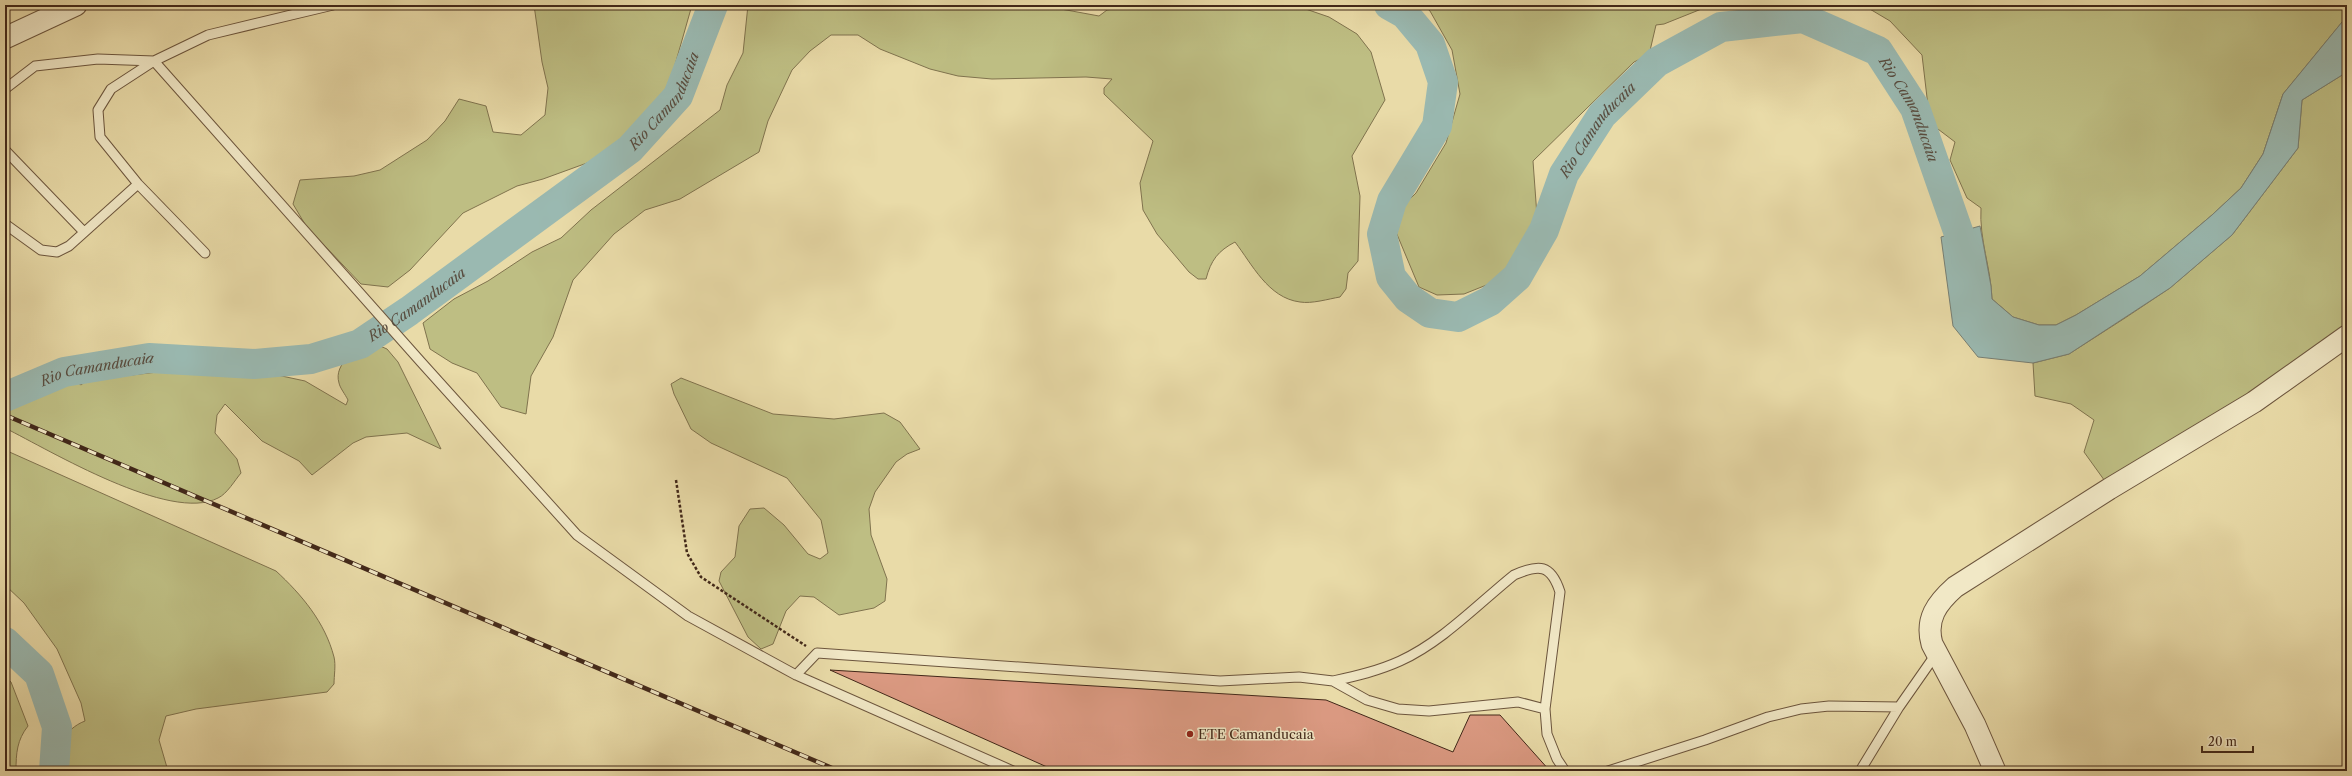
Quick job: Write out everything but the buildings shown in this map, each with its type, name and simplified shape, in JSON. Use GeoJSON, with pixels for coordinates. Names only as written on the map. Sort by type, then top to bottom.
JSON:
{"type":"FeatureCollection","features":[{"type":"Feature","properties":{"kind":"street"},"geometry":{"type":"LineString","coordinates":[[5,38],[76,5]]}},
{"type":"Feature","properties":{"kind":"street"},"geometry":{"type":"LineString","coordinates":[[5,48],[25,30]]}},
{"type":"Feature","properties":{"kind":"street"},"geometry":{"type":"LineString","coordinates":[[1995,771],[1964,704],[1936,654],[1929,633],[1930,621],[1942,599],[1955,587],[2109,489],[2254,402],[2347,336]]}},
{"type":"Feature","properties":{"kind":"lane"},"geometry":{"type":"LineString","coordinates":[[205,253],[138,184],[100,137],[98,110],[111,89],[154,60],[208,35],[333,5]]}},
{"type":"Feature","properties":{"kind":"lane"},"geometry":{"type":"LineString","coordinates":[[5,88],[36,66],[98,59],[154,60],[339,268],[420,362],[577,535],[688,616],[796,675],[1013,771]]}},
{"type":"Feature","properties":{"kind":"lane"},"geometry":{"type":"LineString","coordinates":[[5,150],[84,232]]}},
{"type":"Feature","properties":{"kind":"lane"},"geometry":{"type":"LineString","coordinates":[[5,224],[41,250],[57,252],[69,246],[138,184]]}},
{"type":"Feature","properties":{"kind":"lane"},"geometry":{"type":"LineString","coordinates":[[796,675],[817,653],[1220,681],[1271,677],[1299,677],[1333,681],[1367,674],[1400,661],[1434,641],[1514,575],[1528,568],[1544,569],[1555,577],[1560,592],[1545,708],[1547,734],[1557,759],[1565,771]]}},
{"type":"Feature","properties":{"kind":"lane"},"geometry":{"type":"LineString","coordinates":[[1860,771],[1899,706],[1936,654]]}},
{"type":"Feature","properties":{"kind":"lane"},"geometry":{"type":"LineString","coordinates":[[1333,681],[1367,700],[1398,709],[1429,711],[1518,702],[1545,708]]}},
{"type":"Feature","properties":{"kind":"lane"},"geometry":{"type":"LineString","coordinates":[[1608,771],[1705,740],[1768,716],[1801,709],[1829,706],[1899,706]]}},
{"type":"Feature","properties":{"kind":"path"},"geometry":{"type":"LineString","coordinates":[[676,480],[687,553],[701,577],[817,653]]}},
{"type":"Feature","properties":{"kind":"green space"},"geometry":{"type":"Polygon","coordinates":[[[534,5],[692,5],[669,86],[655,108],[620,146],[598,159],[543,179],[517,186],[463,213],[410,270],[388,287],[361,284],[306,226],[293,204],[300,180],[354,176],[380,170],[427,140],[445,121],[459,99],[486,106],[493,132],[521,135],[545,115],[548,88],[542,62],[534,5]]]}},
{"type":"Feature","properties":{"kind":"green space"},"geometry":{"type":"Polygon","coordinates":[[[748,5],[1052,5],[1061,9],[1099,16],[1107,10],[1140,5],[1294,5],[1329,17],[1357,34],[1371,52],[1385,100],[1352,156],[1360,196],[1358,261],[1348,273],[1346,289],[1340,297],[1320,301],[1300,302],[1289,299],[1279,294],[1262,279],[1235,242],[1224,249],[1216,257],[1210,266],[1206,279],[1198,279],[1189,272],[1157,234],[1143,210],[1140,183],[1153,141],[1104,94],[1104,88],[1112,79],[1086,77],[992,79],[958,76],[930,69],[880,49],[858,35],[831,35],[810,51],[792,70],[768,121],[759,152],[680,199],[645,210],[614,234],[573,280],[553,337],[531,376],[526,414],[501,407],[477,373],[452,363],[430,349],[423,323],[454,299],[488,281],[532,252],[561,238],[591,210],[720,110],[727,85],[743,53],[748,5]]]}},
{"type":"Feature","properties":{"kind":"green space"},"geometry":{"type":"Polygon","coordinates":[[[1423,5],[1705,5],[1704,8],[1664,24],[1656,25],[1649,55],[1634,62],[1533,161],[1538,230],[1523,253],[1499,280],[1464,294],[1437,295],[1419,287],[1396,232],[1399,210],[1416,193],[1446,143],[1460,94],[1452,50],[1430,11],[1423,5]]]}},
{"type":"Feature","properties":{"kind":"green space"},"geometry":{"type":"Polygon","coordinates":[[[1753,5],[1791,5],[1781,10],[1767,11],[1753,5]]]}},
{"type":"Feature","properties":{"kind":"green space"},"geometry":{"type":"Polygon","coordinates":[[[1863,5],[2347,5],[2347,16],[2283,94],[2263,154],[2241,188],[2212,215],[2140,276],[2076,315],[2056,325],[2039,325],[2013,317],[1992,299],[1990,276],[1983,242],[1981,208],[1967,198],[1950,160],[1955,142],[1930,123],[1922,55],[1890,21],[1863,5]]]}},
{"type":"Feature","properties":{"kind":"green space"},"geometry":{"type":"Polygon","coordinates":[[[2347,72],[2347,330],[2107,484],[2084,452],[2094,420],[2071,404],[2035,396],[2033,363],[2069,354],[2125,318],[2170,288],[2232,235],[2298,148],[2302,100],[2347,72]]]}},
{"type":"Feature","properties":{"kind":"green space"},"geometry":{"type":"Polygon","coordinates":[[[373,343],[387,349],[398,362],[441,449],[407,433],[366,437],[353,443],[312,475],[299,461],[262,441],[225,404],[217,415],[215,433],[237,459],[241,473],[228,490],[221,496],[197,503],[171,501],[142,493],[111,481],[80,467],[5,428],[5,387],[24,375],[46,369],[64,372],[81,385],[94,374],[101,372],[132,375],[175,370],[249,369],[305,381],[346,405],[348,400],[339,383],[338,376],[340,369],[348,357],[373,343]]]}},
{"type":"Feature","properties":{"kind":"green space"},"geometry":{"type":"Polygon","coordinates":[[[681,378],[773,414],[834,419],[884,413],[900,422],[920,449],[907,454],[896,462],[875,492],[869,509],[871,535],[887,579],[885,601],[874,608],[839,615],[814,597],[800,596],[786,611],[773,644],[761,649],[748,637],[719,581],[721,572],[735,557],[739,526],[750,509],[764,508],[784,525],[808,554],[820,559],[828,553],[821,520],[787,478],[711,443],[691,429],[674,394],[671,384],[681,378]]]}},
{"type":"Feature","properties":{"kind":"green space"},"geometry":{"type":"Polygon","coordinates":[[[5,450],[276,571],[303,599],[325,632],[335,660],[334,684],[327,692],[196,709],[166,716],[159,740],[168,771],[50,771],[58,748],[66,735],[71,729],[85,721],[81,703],[57,649],[24,603],[5,585],[5,450]]]}},
{"type":"Feature","properties":{"kind":"green space"},"geometry":{"type":"Polygon","coordinates":[[[5,677],[11,682],[28,726],[19,742],[16,758],[16,771],[5,771],[5,677]]]}},
{"type":"Feature","properties":{"kind":"water"},"geometry":{"type":"Polygon","coordinates":[[[2347,16],[2347,72],[2302,100],[2298,148],[2232,235],[2170,288],[2069,354],[2033,363],[1978,357],[1953,326],[1941,237],[1980,226],[1992,299],[2013,317],[2039,325],[2056,325],[2076,315],[2140,276],[2212,215],[2241,188],[2263,154],[2283,94],[2347,16]]]}},
{"type":"Feature","properties":{"kind":"waterway","name":"Rio Camanducaia"},"geometry":{"type":"LineString","coordinates":[[5,397],[64,372],[149,358],[254,364],[311,359],[360,344],[409,311],[630,149],[678,96],[713,5]]}},
{"type":"Feature","properties":{"kind":"waterway","name":"Rio Camanducaia"},"geometry":{"type":"LineString","coordinates":[[1389,5],[1405,14],[1430,44],[1443,82],[1437,126],[1392,201],[1382,234],[1391,277],[1408,298],[1430,313],[1458,317],[1490,301],[1517,277],[1544,230],[1564,174],[1602,115],[1657,62],[1721,27],[1803,18],[1878,51],[1915,108],[1966,254],[1967,272]]}},
{"type":"Feature","properties":{"kind":"waterway","name":"Rio Camanducaia"},"geometry":{"type":"LineString","coordinates":[[5,642],[39,674],[57,727],[54,771]]}},
{"type":"Feature","properties":{"kind":"railway"},"geometry":{"type":"LineString","coordinates":[[5,415],[839,771]]}},
{"type":"Feature","properties":{"kind":"place","name":"ETE Camanducaia"},"geometry":{"type":"Point","coordinates":[1190,734]}}]}
